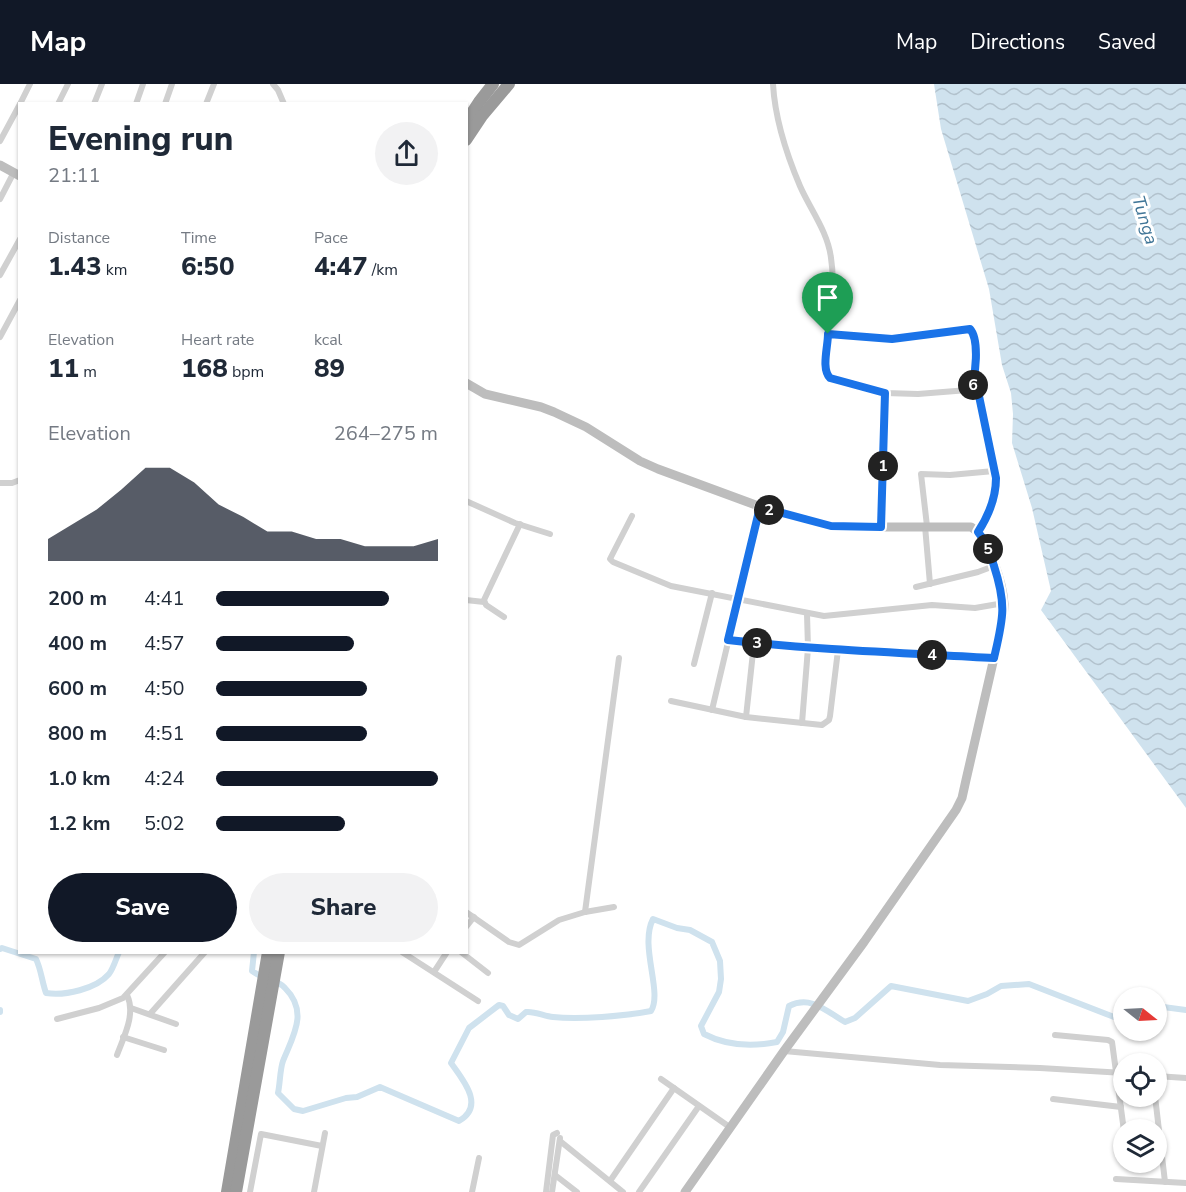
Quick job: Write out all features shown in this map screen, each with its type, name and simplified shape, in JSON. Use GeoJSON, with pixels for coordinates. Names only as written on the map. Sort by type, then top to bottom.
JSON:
{"type":"FeatureCollection","features":[{"type":"Feature","properties":{"kind":"highway"},"geometry":{"type":"LineString","coordinates":[[468,130],[479,102],[493,84]]}},
{"type":"Feature","properties":{"kind":"highway"},"geometry":{"type":"LineString","coordinates":[[468,131],[509,84]]}},
{"type":"Feature","properties":{"kind":"highway"},"geometry":{"type":"LineString","coordinates":[[236,1192],[270,962]]}},
{"type":"Feature","properties":{"kind":"highway"},"geometry":{"type":"LineString","coordinates":[[227,1192],[267,992]]}},
{"type":"Feature","properties":{"kind":"street"},"geometry":{"type":"LineString","coordinates":[[21,102],[30,84]]}},
{"type":"Feature","properties":{"kind":"street"},"geometry":{"type":"LineString","coordinates":[[59,102],[68,84]]}},
{"type":"Feature","properties":{"kind":"street"},"geometry":{"type":"LineString","coordinates":[[95,102],[102,84]]}},
{"type":"Feature","properties":{"kind":"street"},"geometry":{"type":"LineString","coordinates":[[137,102],[144,84]]}},
{"type":"Feature","properties":{"kind":"street"},"geometry":{"type":"LineString","coordinates":[[166,102],[172,84]]}},
{"type":"Feature","properties":{"kind":"street"},"geometry":{"type":"LineString","coordinates":[[207,102],[214,84]]}},
{"type":"Feature","properties":{"kind":"street"},"geometry":{"type":"LineString","coordinates":[[273,84],[283,102]]}},
{"type":"Feature","properties":{"kind":"street"},"geometry":{"type":"LineString","coordinates":[[773,84],[776,118],[783,140],[800,187],[827,242],[831,257],[827,375],[830,378],[885,393],[918,394],[972,390],[979,396],[996,488],[991,506],[978,532]]}},
{"type":"Feature","properties":{"kind":"street"},"geometry":{"type":"LineString","coordinates":[[0,141],[18,108]]}},
{"type":"Feature","properties":{"kind":"street"},"geometry":{"type":"LineString","coordinates":[[0,165],[17,174],[0,199]]}},
{"type":"Feature","properties":{"kind":"street"},"geometry":{"type":"LineString","coordinates":[[0,275],[18,243]]}},
{"type":"Feature","properties":{"kind":"street"},"geometry":{"type":"LineString","coordinates":[[0,337],[18,304]]}},
{"type":"Feature","properties":{"kind":"street"},"geometry":{"type":"LineString","coordinates":[[828,334],[892,339],[972,329],[975,355],[972,390]]}},
{"type":"Feature","properties":{"kind":"street"},"geometry":{"type":"LineString","coordinates":[[468,384],[485,394],[554,412],[586,427],[640,461],[760,507],[831,526],[967,526],[982,537],[994,566],[1004,603],[1002,623],[962,798],[956,810],[685,1192]]}},
{"type":"Feature","properties":{"kind":"street"},"geometry":{"type":"LineString","coordinates":[[881,527],[885,393]]}},
{"type":"Feature","properties":{"kind":"street"},"geometry":{"type":"LineString","coordinates":[[930,584],[921,474],[950,475],[994,471]]}},
{"type":"Feature","properties":{"kind":"street"},"geometry":{"type":"LineString","coordinates":[[0,483],[18,481]]}},
{"type":"Feature","properties":{"kind":"street"},"geometry":{"type":"LineString","coordinates":[[468,502],[549,534]]}},
{"type":"Feature","properties":{"kind":"street"},"geometry":{"type":"LineString","coordinates":[[712,711],[760,507]]}},
{"type":"Feature","properties":{"kind":"street"},"geometry":{"type":"LineString","coordinates":[[632,516],[610,559],[671,586],[807,614],[833,615],[932,605],[971,609],[1004,603]]}},
{"type":"Feature","properties":{"kind":"street"},"geometry":{"type":"LineString","coordinates":[[484,602],[484,595],[520,524]]}},
{"type":"Feature","properties":{"kind":"street"},"geometry":{"type":"LineString","coordinates":[[916,587],[968,575],[994,566]]}},
{"type":"Feature","properties":{"kind":"street"},"geometry":{"type":"LineString","coordinates":[[694,664],[712,593]]}},
{"type":"Feature","properties":{"kind":"street"},"geometry":{"type":"LineString","coordinates":[[468,600],[484,602],[504,617]]}},
{"type":"Feature","properties":{"kind":"street"},"geometry":{"type":"LineString","coordinates":[[802,723],[808,648],[807,614]]}},
{"type":"Feature","properties":{"kind":"street"},"geometry":{"type":"LineString","coordinates":[[728,640],[808,648],[994,658]]}},
{"type":"Feature","properties":{"kind":"street"},"geometry":{"type":"LineString","coordinates":[[746,717],[754,643]]}},
{"type":"Feature","properties":{"kind":"street"},"geometry":{"type":"LineString","coordinates":[[671,701],[746,717],[822,725],[829,720],[838,650]]}},
{"type":"Feature","properties":{"kind":"street"},"geometry":{"type":"LineString","coordinates":[[585,912],[619,658]]}},
{"type":"Feature","properties":{"kind":"street"},"geometry":{"type":"LineString","coordinates":[[468,913],[508,942],[519,945],[559,920],[585,912],[614,907]]}},
{"type":"Feature","properties":{"kind":"street"},"geometry":{"type":"LineString","coordinates":[[468,924],[474,917]]}},
{"type":"Feature","properties":{"kind":"street"},"geometry":{"type":"LineString","coordinates":[[57,1019],[99,1008],[127,995],[163,954]]}},
{"type":"Feature","properties":{"kind":"street"},"geometry":{"type":"LineString","coordinates":[[150,1014],[203,954]]}},
{"type":"Feature","properties":{"kind":"street"},"geometry":{"type":"LineString","coordinates":[[405,954],[478,1002]]}},
{"type":"Feature","properties":{"kind":"street"},"geometry":{"type":"LineString","coordinates":[[434,972],[446,954]]}},
{"type":"Feature","properties":{"kind":"street"},"geometry":{"type":"LineString","coordinates":[[463,954],[488,973]]}},
{"type":"Feature","properties":{"kind":"street"},"geometry":{"type":"LineString","coordinates":[[117,1055],[131,1008],[127,995]]}},
{"type":"Feature","properties":{"kind":"street"},"geometry":{"type":"LineString","coordinates":[[131,1008],[176,1024]]}},
{"type":"Feature","properties":{"kind":"street"},"geometry":{"type":"LineString","coordinates":[[1055,1035],[1111,1041],[1114,1053]]}},
{"type":"Feature","properties":{"kind":"street"},"geometry":{"type":"LineString","coordinates":[[123,1037],[164,1050]]}},
{"type":"Feature","properties":{"kind":"street"},"geometry":{"type":"LineString","coordinates":[[783,1051],[940,1065],[1113,1073]]}},
{"type":"Feature","properties":{"kind":"street"},"geometry":{"type":"LineString","coordinates":[[1167,1077],[1186,1078]]}},
{"type":"Feature","properties":{"kind":"street"},"geometry":{"type":"LineString","coordinates":[[661,1079],[731,1128]]}},
{"type":"Feature","properties":{"kind":"street"},"geometry":{"type":"LineString","coordinates":[[610,1181],[674,1088]]}},
{"type":"Feature","properties":{"kind":"street"},"geometry":{"type":"LineString","coordinates":[[1053,1099],[1113,1106]]}},
{"type":"Feature","properties":{"kind":"street"},"geometry":{"type":"LineString","coordinates":[[639,1192],[699,1106]]}},
{"type":"Feature","properties":{"kind":"street"},"geometry":{"type":"LineString","coordinates":[[1120,1107],[1122,1119]]}},
{"type":"Feature","properties":{"kind":"street"},"geometry":{"type":"LineString","coordinates":[[314,1192],[325,1133]]}},
{"type":"Feature","properties":{"kind":"street"},"geometry":{"type":"LineString","coordinates":[[250,1192],[261,1134],[322,1146]]}},
{"type":"Feature","properties":{"kind":"street"},"geometry":{"type":"LineString","coordinates":[[546,1192],[554,1134],[559,1134],[552,1192]]}},
{"type":"Feature","properties":{"kind":"street"},"geometry":{"type":"LineString","coordinates":[[560,1140],[623,1192]]}},
{"type":"Feature","properties":{"kind":"street"},"geometry":{"type":"LineString","coordinates":[[472,1192],[478,1158]]}},
{"type":"Feature","properties":{"kind":"street"},"geometry":{"type":"LineString","coordinates":[[1163,1173],[1165,1182]]}},
{"type":"Feature","properties":{"kind":"street"},"geometry":{"type":"LineString","coordinates":[[555,1175],[577,1192]]}},
{"type":"Feature","properties":{"kind":"street"},"geometry":{"type":"LineString","coordinates":[[1116,1179],[1186,1184]]}},
{"type":"Feature","properties":{"kind":"water","name":"Tunga"},"geometry":{"type":"Polygon","coordinates":[[[934,84],[1186,84],[1186,808],[1041,610],[1051,591],[1032,508],[1012,443],[1011,393],[1002,365],[989,289],[941,129],[934,84]]]}},
{"type":"Feature","properties":{"kind":"waterway"},"geometry":{"type":"LineString","coordinates":[[254,954],[252,971],[285,988],[296,1006],[297,1024],[282,1064],[278,1093],[294,1109],[303,1111],[357,1097],[380,1087],[459,1121],[467,1115],[471,1108],[470,1093],[451,1063],[469,1028],[499,1005],[503,1006],[509,1015],[518,1019],[526,1012],[576,1018],[651,1011],[654,992],[648,942],[653,919],[690,930],[712,942],[720,961],[721,979],[719,992],[701,1026],[704,1034],[730,1043],[758,1045],[777,1042],[783,1032],[789,1006],[797,1003],[811,1003],[845,1022],[855,1018],[891,986],[968,1001],[1001,986],[1029,984],[1113,1017]]}},
{"type":"Feature","properties":{"kind":"waterway"},"geometry":{"type":"LineString","coordinates":[[0,949],[18,953]]}},
{"type":"Feature","properties":{"kind":"waterway"},"geometry":{"type":"LineString","coordinates":[[21,954],[36,959],[46,993],[54,994],[80,990],[96,984],[109,974],[118,954]]}},
{"type":"Feature","properties":{"kind":"waterway"},"geometry":{"type":"LineString","coordinates":[[1167,1007],[1186,1010]]}},
{"type":"Feature","properties":{"kind":"route"},"geometry":{"type":"LineString","coordinates":[[972,329],[975,375],[972,390],[979,396],[996,478],[991,506],[978,532],[992,558],[1004,603],[994,658],[786,647],[728,640],[760,507],[831,526],[881,527],[885,393],[830,378],[827,375],[828,334],[892,339],[972,329]]}}]}
